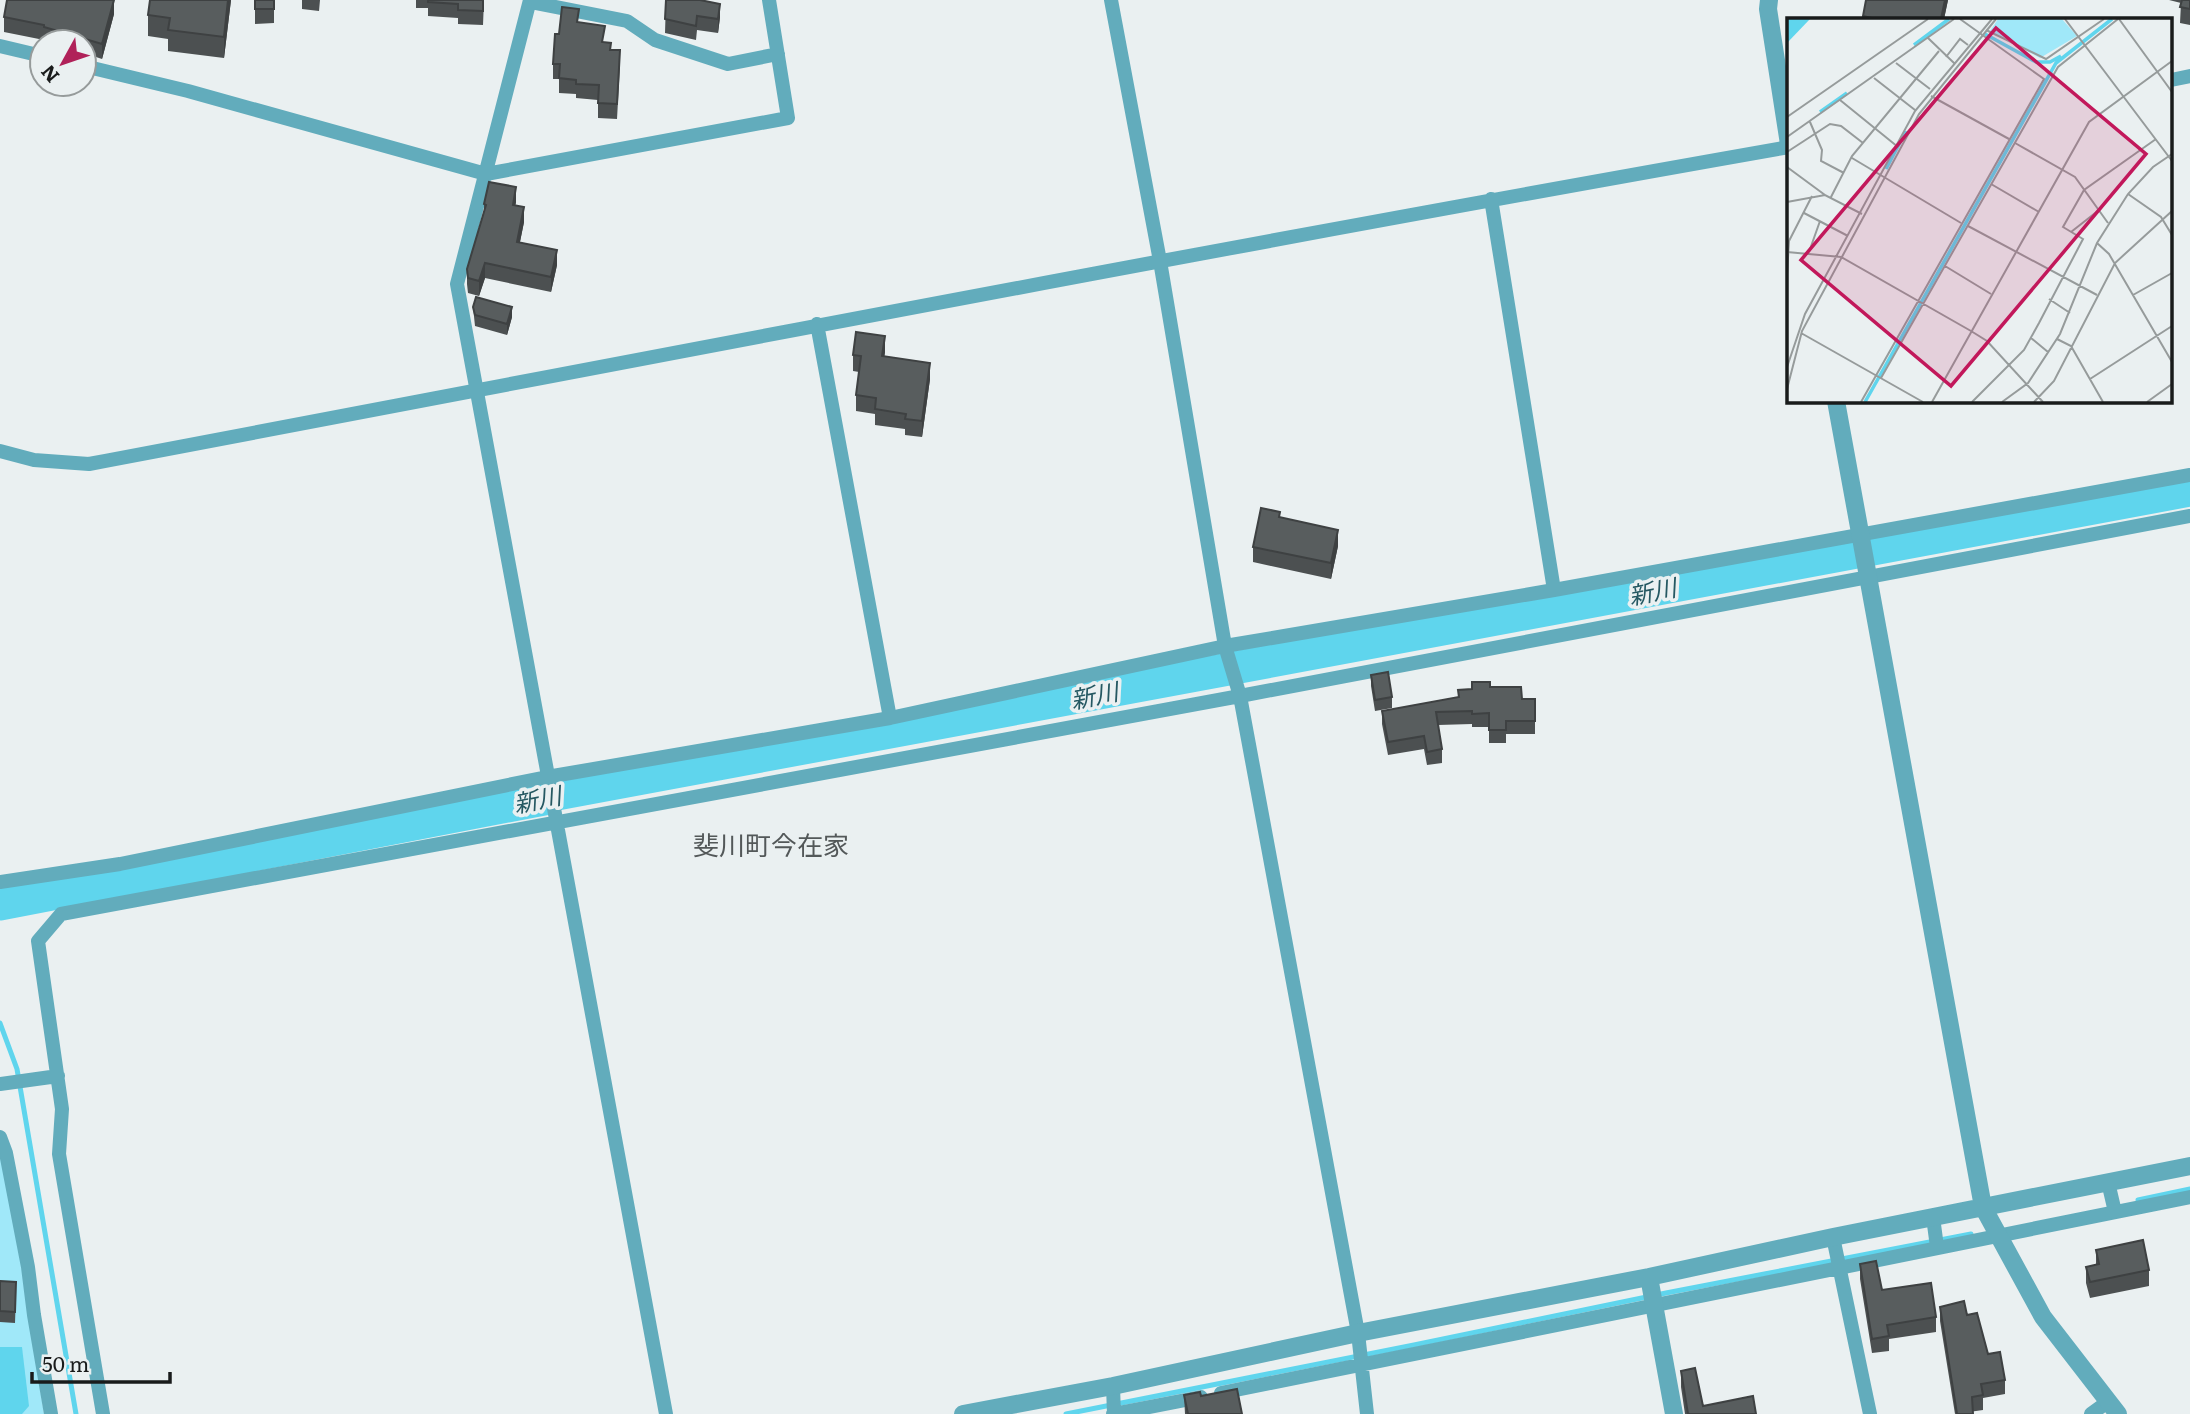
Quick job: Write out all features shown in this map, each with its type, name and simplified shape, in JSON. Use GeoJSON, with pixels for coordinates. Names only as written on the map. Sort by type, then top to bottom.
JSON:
{"type":"FeatureCollection","features":[{"type":"Feature","properties":{"kind":"street"},"geometry":{"type":"LineString","coordinates":[[98,69],[188,91],[485,174],[788,118],[769,0]]}},
{"type":"Feature","properties":{"kind":"street"},"geometry":{"type":"LineString","coordinates":[[1111,0],[1160,261],[1226,646],[1238,689],[1358,1332],[1367,1414]]}},
{"type":"Feature","properties":{"kind":"street"},"geometry":{"type":"LineString","coordinates":[[1769,0],[1768,9],[1787,133]]}},
{"type":"Feature","properties":{"kind":"street"},"geometry":{"type":"LineString","coordinates":[[666,1414],[457,284],[530,1],[627,21],[655,40],[728,64],[778,54]]}},
{"type":"Feature","properties":{"kind":"street"},"geometry":{"type":"LineString","coordinates":[[0,46],[28,53]]}},
{"type":"Feature","properties":{"kind":"street"},"geometry":{"type":"LineString","coordinates":[[2172,80],[2190,76]]}},
{"type":"Feature","properties":{"kind":"street"},"geometry":{"type":"LineString","coordinates":[[0,451],[34,460],[89,464],[817,324],[1787,146]]}},
{"type":"Feature","properties":{"kind":"street"},"geometry":{"type":"LineString","coordinates":[[1491,200],[1554,590]]}},
{"type":"Feature","properties":{"kind":"street"},"geometry":{"type":"LineString","coordinates":[[817,324],[890,718]]}},
{"type":"Feature","properties":{"kind":"street"},"geometry":{"type":"LineString","coordinates":[[1836,402],[1983,1208],[2043,1317],[2114,1408],[2091,1414]]}},
{"type":"Feature","properties":{"kind":"street"},"geometry":{"type":"LineString","coordinates":[[0,882],[120,864],[547,777],[890,718],[1226,646],[1554,590],[2190,475]]}},
{"type":"Feature","properties":{"kind":"street"},"geometry":{"type":"LineString","coordinates":[[103,1414],[59,1154],[62,1109],[51,1076],[38,941],[61,914],[554,817],[1238,689],[1866,572],[2190,516]]}},
{"type":"Feature","properties":{"kind":"street"},"geometry":{"type":"LineString","coordinates":[[0,1084],[51,1076]]}},
{"type":"Feature","properties":{"kind":"street"},"geometry":{"type":"LineString","coordinates":[[0,1137],[6,1153],[28,1267],[51,1414]]}},
{"type":"Feature","properties":{"kind":"street"},"geometry":{"type":"LineString","coordinates":[[963,1414],[1113,1386],[1358,1332],[1649,1277],[1833,1237],[2190,1166]]}},
{"type":"Feature","properties":{"kind":"street"},"geometry":{"type":"LineString","coordinates":[[2108,1182],[2115,1212]]}},
{"type":"Feature","properties":{"kind":"street"},"geometry":{"type":"LineString","coordinates":[[1113,1386],[1114,1414],[2190,1197]]}},
{"type":"Feature","properties":{"kind":"street"},"geometry":{"type":"LineString","coordinates":[[1933,1217],[1937,1247]]}},
{"type":"Feature","properties":{"kind":"street"},"geometry":{"type":"LineString","coordinates":[[1833,1237],[1870,1414]]}},
{"type":"Feature","properties":{"kind":"street"},"geometry":{"type":"LineString","coordinates":[[1649,1277],[1674,1414]]}},
{"type":"Feature","properties":{"kind":"shaded area"},"geometry":{"type":"Polygon","coordinates":[[[0,1152],[21,1263],[44,1414],[0,1414],[0,1152]]]}},
{"type":"Feature","properties":{"kind":"shaded area"},"geometry":{"type":"Polygon","coordinates":[[[0,1347],[22,1347],[29,1406],[22,1414],[0,1414],[0,1347]]]}},
{"type":"Feature","properties":{"kind":"building"},"geometry":{"type":"Polygon","coordinates":[[[7,0],[114,0],[102,44],[98,43],[98,28],[47,28],[4,17],[7,0]]]}},
{"type":"Feature","properties":{"kind":"building"},"geometry":{"type":"Polygon","coordinates":[[[150,0],[228,0],[224,37],[168,30],[170,18],[148,15],[150,0]]]}},
{"type":"Feature","properties":{"kind":"building"},"geometry":{"type":"Polygon","coordinates":[[[255,0],[274,0],[274,9],[255,9],[255,0]]]}},
{"type":"Feature","properties":{"kind":"building"},"geometry":{"type":"Polygon","coordinates":[[[428,0],[483,0],[483,11],[458,10],[458,4],[428,0]]]}},
{"type":"Feature","properties":{"kind":"building"},"geometry":{"type":"Polygon","coordinates":[[[666,0],[700,0],[720,4],[718,19],[697,16],[696,26],[665,19],[666,0]]]}},
{"type":"Feature","properties":{"kind":"building"},"geometry":{"type":"Polygon","coordinates":[[[1866,0],[1945,0],[1941,18],[1863,16],[1866,0]]]}},
{"type":"Feature","properties":{"kind":"building"},"geometry":{"type":"Polygon","coordinates":[[[2182,0],[2190,0],[2190,9],[2180,7],[2182,0]]]}},
{"type":"Feature","properties":{"kind":"building"},"geometry":{"type":"Polygon","coordinates":[[[562,7],[579,9],[577,22],[605,26],[602,42],[611,43],[610,50],[620,50],[617,104],[598,103],[599,85],[576,84],[576,80],[559,78],[560,64],[553,64],[555,34],[559,34],[562,7]]]}},
{"type":"Feature","properties":{"kind":"building"},"geometry":{"type":"Polygon","coordinates":[[[489,182],[516,187],[513,205],[524,207],[517,242],[557,250],[551,277],[485,263],[479,281],[468,278],[467,269],[486,205],[484,204],[489,182]]]}},
{"type":"Feature","properties":{"kind":"building"},"geometry":{"type":"Polygon","coordinates":[[[476,297],[512,307],[507,324],[475,315],[473,307],[476,297]]]}},
{"type":"Feature","properties":{"kind":"building"},"geometry":{"type":"Polygon","coordinates":[[[856,332],[885,336],[882,356],[930,363],[922,421],[905,419],[906,414],[875,409],[876,398],[856,395],[861,356],[853,355],[856,332]]]}},
{"type":"Feature","properties":{"kind":"building"},"geometry":{"type":"Polygon","coordinates":[[[1261,508],[1280,512],[1279,517],[1338,530],[1331,563],[1253,547],[1261,508]]]}},
{"type":"Feature","properties":{"kind":"building"},"geometry":{"type":"Polygon","coordinates":[[[1388,672],[1392,697],[1375,700],[1371,675],[1388,672]]]}},
{"type":"Feature","properties":{"kind":"building"},"geometry":{"type":"Polygon","coordinates":[[[1472,682],[1490,682],[1490,687],[1521,687],[1522,699],[1535,699],[1535,721],[1506,721],[1506,730],[1489,730],[1489,713],[1436,712],[1442,749],[1427,752],[1424,736],[1388,742],[1382,711],[1459,697],[1458,690],[1472,689],[1472,682]]]}},
{"type":"Feature","properties":{"kind":"building"},"geometry":{"type":"Polygon","coordinates":[[[2143,1240],[2149,1270],[2090,1282],[2086,1267],[2099,1264],[2096,1250],[2143,1240]]]}},
{"type":"Feature","properties":{"kind":"building"},"geometry":{"type":"Polygon","coordinates":[[[1876,1261],[1882,1290],[1931,1283],[1936,1317],[1887,1325],[1889,1336],[1872,1339],[1860,1264],[1876,1261]]]}},
{"type":"Feature","properties":{"kind":"building"},"geometry":{"type":"Polygon","coordinates":[[[0,1281],[16,1282],[15,1312],[0,1311],[0,1281]]]}},
{"type":"Feature","properties":{"kind":"building"},"geometry":{"type":"Polygon","coordinates":[[[1964,1301],[1967,1315],[1977,1313],[1988,1354],[2000,1352],[2005,1380],[1981,1384],[1983,1395],[1972,1397],[1973,1414],[1957,1414],[1940,1307],[1964,1301]]]}},
{"type":"Feature","properties":{"kind":"building"},"geometry":{"type":"Polygon","coordinates":[[[1695,1368],[1703,1406],[1753,1396],[1756,1414],[1688,1414],[1681,1371],[1695,1368]]]}},
{"type":"Feature","properties":{"kind":"building"},"geometry":{"type":"Polygon","coordinates":[[[1237,1389],[1242,1414],[1188,1414],[1184,1395],[1200,1392],[1201,1396],[1237,1389]]]}},
{"type":"Feature","properties":{"kind":"waterway","name":"新川"},"geometry":{"type":"LineString","coordinates":[[0,904],[544,799],[546,796],[2190,490]]}},
{"type":"Feature","properties":{"kind":"waterway"},"geometry":{"type":"LineString","coordinates":[[0,1023],[17,1069],[76,1414]]}},
{"type":"Feature","properties":{"kind":"waterway"},"geometry":{"type":"LineString","coordinates":[[2138,1200],[2190,1189]]}},
{"type":"Feature","properties":{"kind":"waterway"},"geometry":{"type":"LineString","coordinates":[[1066,1414],[1971,1234]]}},
{"type":"Feature","properties":{"kind":"district","name":"斐川町今在家"},"geometry":{"type":"Point","coordinates":[771,843]}}]}
